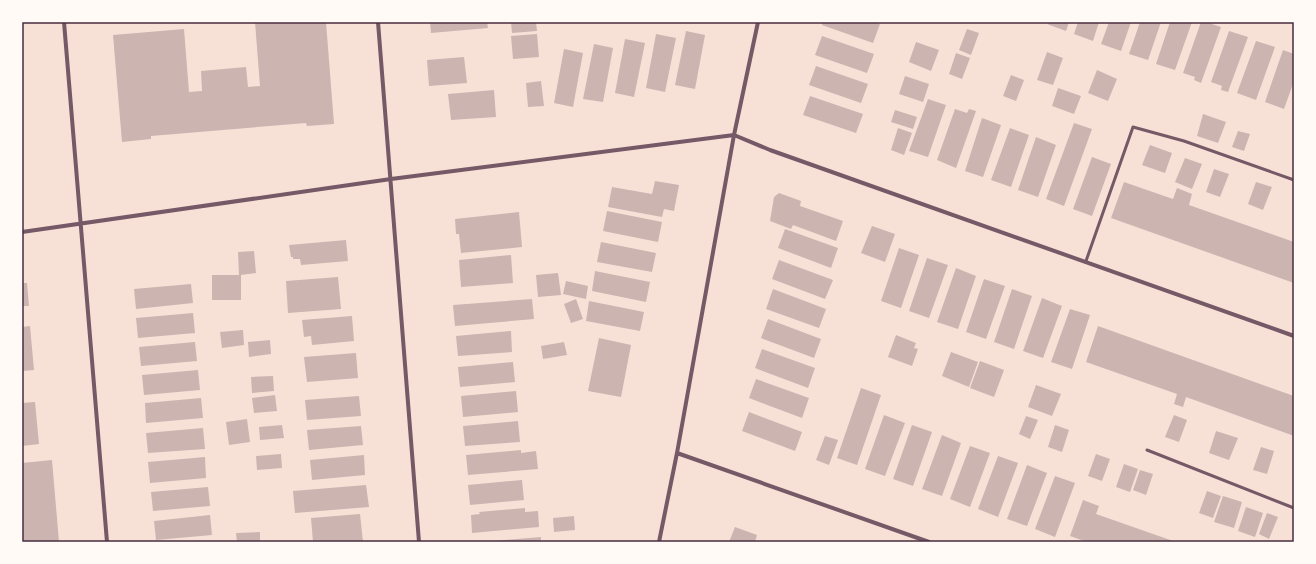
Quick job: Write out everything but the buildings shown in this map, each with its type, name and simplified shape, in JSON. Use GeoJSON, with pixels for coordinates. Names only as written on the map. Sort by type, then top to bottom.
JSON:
{"type":"FeatureCollection","features":[{"type":"Feature","properties":{"kind":"street"},"geometry":{"type":"LineString","coordinates":[[64,22],[107,542]]}},
{"type":"Feature","properties":{"kind":"street"},"geometry":{"type":"LineString","coordinates":[[378,22],[419,542]]}},
{"type":"Feature","properties":{"kind":"street"},"geometry":{"type":"LineString","coordinates":[[659,542],[677,452],[734,134],[758,22]]}},
{"type":"Feature","properties":{"kind":"street"},"geometry":{"type":"LineString","coordinates":[[22,232],[391,179],[734,134],[770,150],[1294,336]]}},
{"type":"Feature","properties":{"kind":"street"},"geometry":{"type":"LineString","coordinates":[[677,452],[929,542]]}},
{"type":"Feature","properties":{"kind":"lane"},"geometry":{"type":"LineString","coordinates":[[1086,261],[1133,127],[1184,142],[1294,180]]}},
{"type":"Feature","properties":{"kind":"lane"},"geometry":{"type":"LineString","coordinates":[[1147,450],[1294,508]]}}]}
